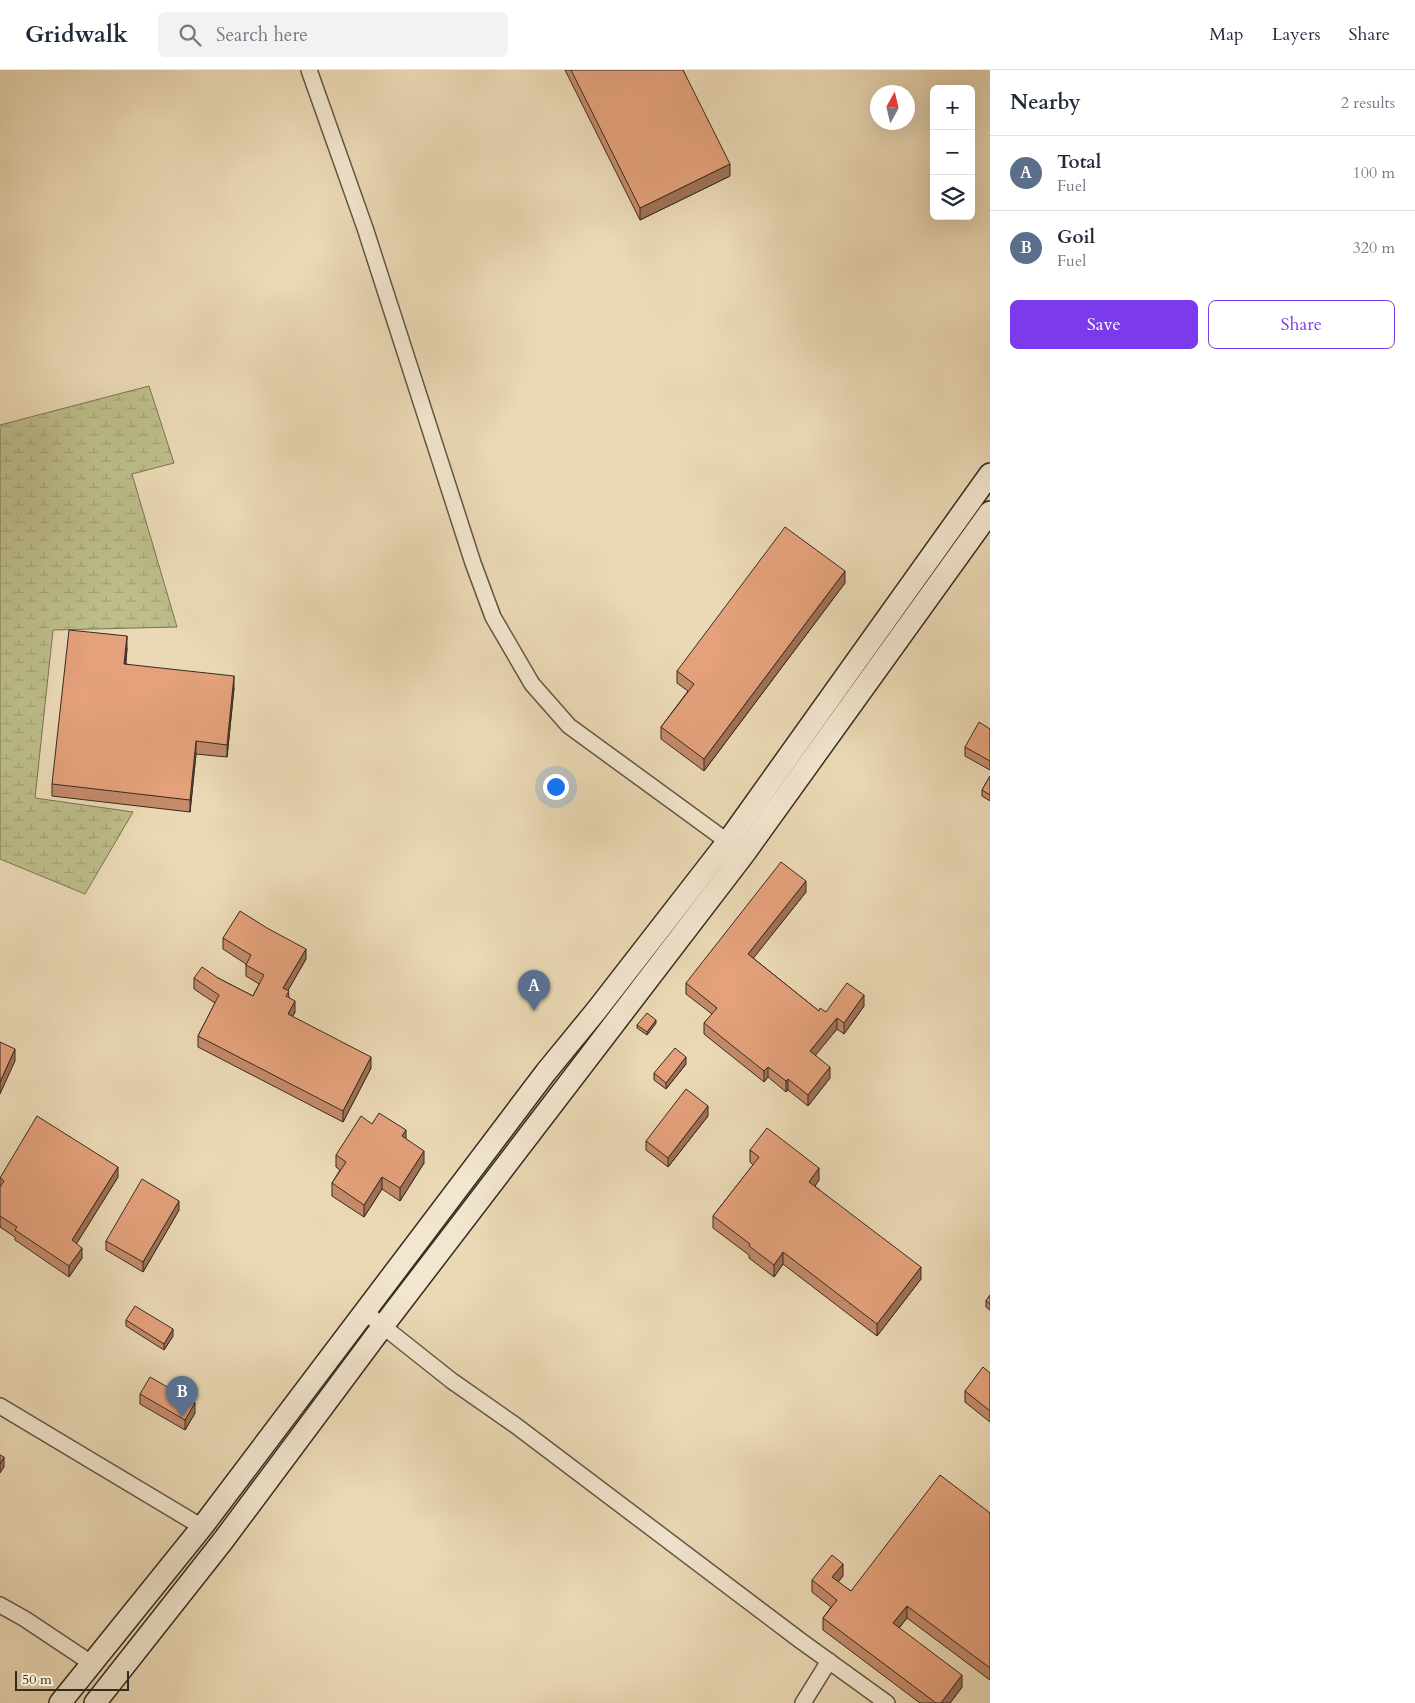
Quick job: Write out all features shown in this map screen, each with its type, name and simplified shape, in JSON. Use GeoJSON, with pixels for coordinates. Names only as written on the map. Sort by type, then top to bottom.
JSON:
{"type":"FeatureCollection","features":[{"type":"Feature","properties":{"kind":"main road"},"geometry":{"type":"LineString","coordinates":[[60,1703],[202,1527],[546,1072],[602,1004],[728,841],[990,474]]}},
{"type":"Feature","properties":{"kind":"main road"},"geometry":{"type":"LineString","coordinates":[[95,1703],[222,1542],[383,1326],[744,854],[990,512]]}},
{"type":"Feature","properties":{"kind":"street"},"geometry":{"type":"LineString","coordinates":[[309,70],[365,228],[473,563],[493,617],[532,684],[569,726],[744,854]]}},
{"type":"Feature","properties":{"kind":"street"},"geometry":{"type":"LineString","coordinates":[[366,1312],[452,1381],[514,1425],[828,1661],[887,1703]]}},
{"type":"Feature","properties":{"kind":"street"},"geometry":{"type":"LineString","coordinates":[[0,1406],[202,1527]]}},
{"type":"Feature","properties":{"kind":"street"},"geometry":{"type":"LineString","coordinates":[[0,1604],[91,1663]]}},
{"type":"Feature","properties":{"kind":"street"},"geometry":{"type":"LineString","coordinates":[[803,1703],[828,1661]]}},
{"type":"Feature","properties":{"kind":"green space"},"geometry":{"type":"Polygon","coordinates":[[[149,386],[174,463],[132,474],[177,627],[53,630],[35,798],[133,812],[85,894],[0,859],[0,425],[149,386]]]}},
{"type":"Feature","properties":{"kind":"building"},"geometry":{"type":"Polygon","coordinates":[[[571,70],[683,70],[730,164],[640,208],[571,70]]]}},
{"type":"Feature","properties":{"kind":"building"},"geometry":{"type":"Polygon","coordinates":[[[785,527],[845,571],[704,759],[661,727],[694,684],[677,671],[785,527]]]}},
{"type":"Feature","properties":{"kind":"building"},"geometry":{"type":"Polygon","coordinates":[[[69,630],[127,636],[124,664],[234,676],[227,745],[196,741],[190,800],[52,784],[69,630]]]}},
{"type":"Feature","properties":{"kind":"building"},"geometry":{"type":"Polygon","coordinates":[[[979,722],[990,729],[990,761],[965,747],[979,722]]]}},
{"type":"Feature","properties":{"kind":"building"},"geometry":{"type":"Polygon","coordinates":[[[990,776],[990,795],[982,790],[990,776]]]}},
{"type":"Feature","properties":{"kind":"building"},"geometry":{"type":"Polygon","coordinates":[[[781,862],[806,881],[748,954],[819,1011],[820,1008],[826,1012],[847,983],[864,995],[844,1023],[837,1018],[810,1051],[830,1067],[808,1095],[788,1079],[786,1081],[768,1067],[764,1071],[704,1023],[717,1008],[686,983],[781,862]]]}},
{"type":"Feature","properties":{"kind":"building"},"geometry":{"type":"Polygon","coordinates":[[[240,911],[306,949],[283,988],[289,991],[286,996],[295,1001],[288,1014],[371,1057],[343,1111],[198,1036],[219,995],[194,978],[202,967],[218,978],[253,996],[264,975],[246,965],[251,955],[223,938],[240,911]]]}},
{"type":"Feature","properties":{"kind":"building"},"geometry":{"type":"Polygon","coordinates":[[[647,1013],[656,1020],[647,1032],[637,1025],[647,1013]]]}},
{"type":"Feature","properties":{"kind":"building"},"geometry":{"type":"Polygon","coordinates":[[[0,1042],[15,1049],[0,1082],[0,1042]]]}},
{"type":"Feature","properties":{"kind":"building"},"geometry":{"type":"Polygon","coordinates":[[[675,1048],[686,1057],[666,1083],[654,1073],[675,1048]]]}},
{"type":"Feature","properties":{"kind":"building"},"geometry":{"type":"Polygon","coordinates":[[[686,1089],[708,1106],[668,1158],[646,1141],[686,1089]]]}},
{"type":"Feature","properties":{"kind":"building"},"geometry":{"type":"Polygon","coordinates":[[[379,1113],[406,1130],[402,1136],[424,1151],[400,1188],[382,1177],[364,1205],[332,1183],[346,1162],[336,1155],[361,1116],[372,1124],[379,1113]]]}},
{"type":"Feature","properties":{"kind":"building"},"geometry":{"type":"Polygon","coordinates":[[[37,1116],[118,1167],[72,1240],[82,1248],[69,1266],[15,1230],[17,1227],[0,1216],[0,1187],[4,1181],[0,1178],[37,1116]]]}},
{"type":"Feature","properties":{"kind":"building"},"geometry":{"type":"Polygon","coordinates":[[[767,1128],[819,1168],[809,1182],[921,1267],[877,1324],[783,1252],[774,1265],[713,1216],[759,1157],[750,1150],[767,1128]]]}},
{"type":"Feature","properties":{"kind":"building"},"geometry":{"type":"Polygon","coordinates":[[[142,1179],[179,1201],[143,1262],[106,1241],[142,1179]]]}},
{"type":"Feature","properties":{"kind":"building"},"geometry":{"type":"Polygon","coordinates":[[[990,1295],[990,1304],[986,1301],[990,1295]]]}},
{"type":"Feature","properties":{"kind":"building"},"geometry":{"type":"Polygon","coordinates":[[[135,1306],[173,1329],[164,1344],[126,1320],[135,1306]]]}},
{"type":"Feature","properties":{"kind":"building"},"geometry":{"type":"Polygon","coordinates":[[[983,1367],[990,1373],[990,1411],[965,1391],[983,1367]]]}},
{"type":"Feature","properties":{"kind":"building"},"geometry":{"type":"Polygon","coordinates":[[[150,1377],[195,1403],[185,1420],[140,1394],[150,1377]]]}},
{"type":"Feature","properties":{"kind":"building"},"geometry":{"type":"Polygon","coordinates":[[[0,1455],[4,1457],[0,1464],[0,1455]]]}},
{"type":"Feature","properties":{"kind":"building"},"geometry":{"type":"Polygon","coordinates":[[[940,1475],[990,1513],[990,1668],[907,1606],[893,1623],[962,1675],[941,1703],[936,1703],[823,1618],[837,1600],[812,1580],[832,1555],[843,1564],[832,1577],[851,1591],[940,1475]]]}},
{"type":"Feature","properties":{"kind":"place","name":"Total"},"geometry":{"type":"Point","coordinates":[534,1011]}},
{"type":"Feature","properties":{"kind":"place","name":"Goil"},"geometry":{"type":"Point","coordinates":[182,1417]}}]}
